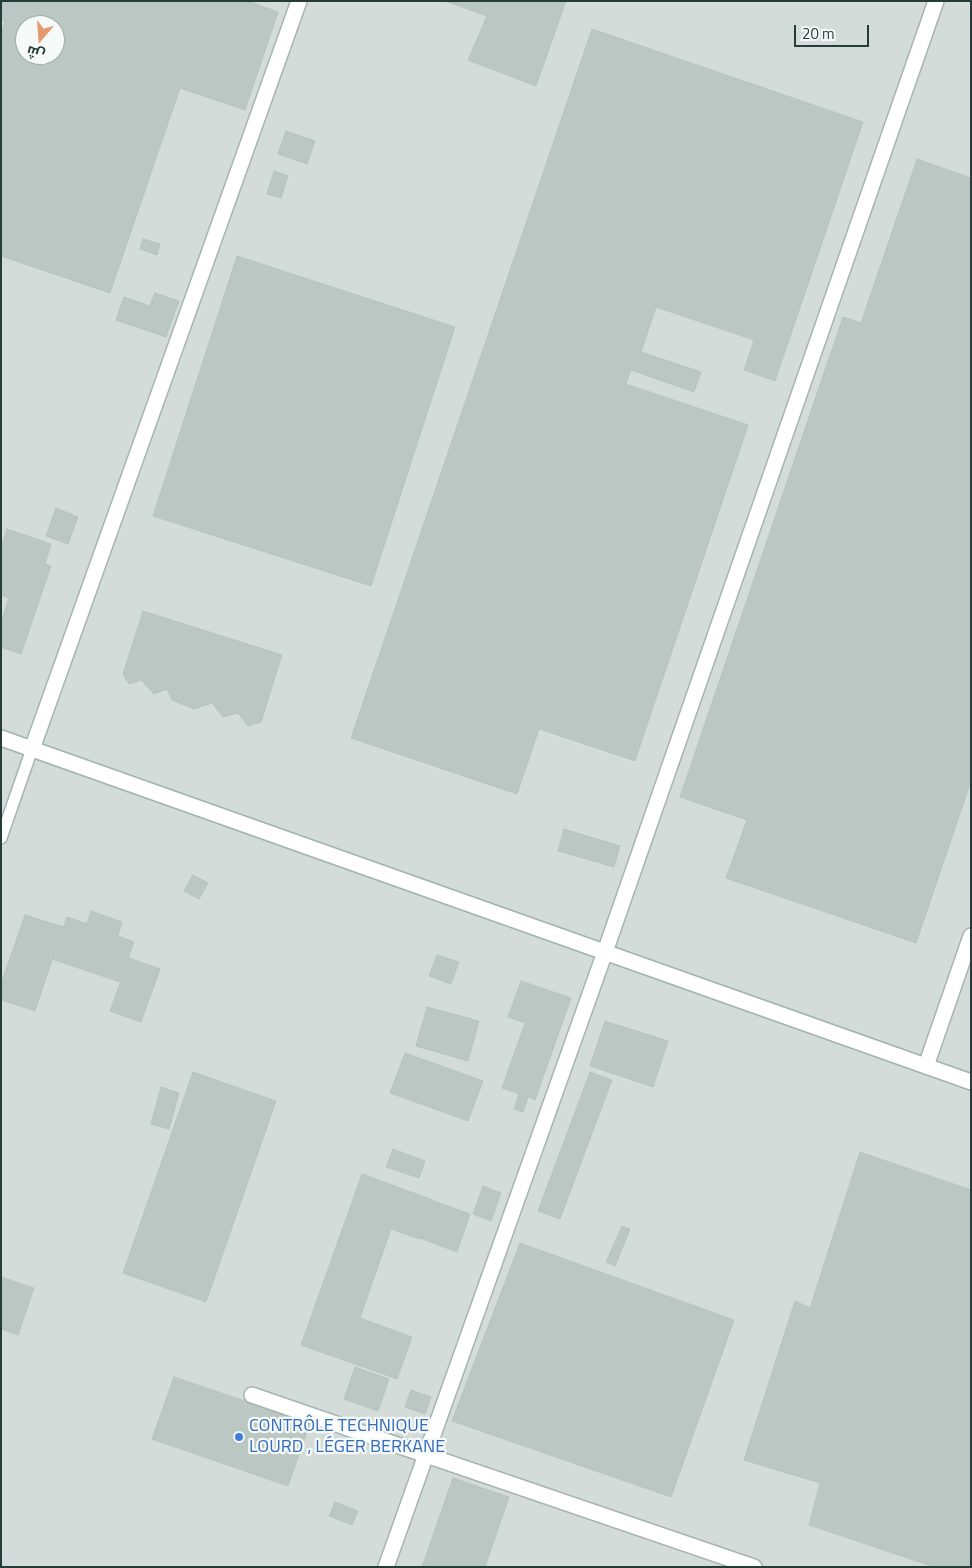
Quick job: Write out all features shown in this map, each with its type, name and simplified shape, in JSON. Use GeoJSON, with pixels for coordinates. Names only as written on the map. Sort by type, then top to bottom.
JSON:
{"type":"FeatureCollection","features":[{"type":"Feature","properties":{"kind":"street"},"geometry":{"type":"LineString","coordinates":[[32,749],[299,1]]}},
{"type":"Feature","properties":{"kind":"street"},"geometry":{"type":"LineString","coordinates":[[386,1567],[605,952],[936,1]]}},
{"type":"Feature","properties":{"kind":"street"},"geometry":{"type":"LineString","coordinates":[[1,738],[971,1082]]}},
{"type":"Feature","properties":{"kind":"street"},"geometry":{"type":"LineString","coordinates":[[926,1066],[971,936]]}},
{"type":"Feature","properties":{"kind":"street"},"geometry":{"type":"LineString","coordinates":[[252,1395],[754,1567]]}},
{"type":"Feature","properties":{"kind":"lane"},"geometry":{"type":"LineString","coordinates":[[1,838],[32,749]]}},
{"type":"Feature","properties":{"kind":"shaded area"},"geometry":{"type":"Polygon","coordinates":[[[1,1],[971,1],[971,1567],[1,1567],[1,1]]]}},
{"type":"Feature","properties":{"kind":"building"},"geometry":{"type":"Polygon","coordinates":[[[3,1],[248,1],[278,12],[245,110],[180,88],[110,293],[1,256],[1,32],[5,22],[1,20],[3,1]]]}},
{"type":"Feature","properties":{"kind":"building"},"geometry":{"type":"Polygon","coordinates":[[[445,1],[566,1],[536,86],[468,60],[487,16],[445,1]]]}},
{"type":"Feature","properties":{"kind":"building"},"geometry":{"type":"Polygon","coordinates":[[[592,29],[863,122],[775,381],[744,370],[754,340],[656,307],[641,352],[701,372],[694,392],[631,370],[626,384],[748,425],[635,761],[539,729],[517,794],[351,738],[592,29]]]}},
{"type":"Feature","properties":{"kind":"building"},"geometry":{"type":"Polygon","coordinates":[[[286,131],[315,141],[307,164],[278,154],[286,131]]]}},
{"type":"Feature","properties":{"kind":"building"},"geometry":{"type":"Polygon","coordinates":[[[917,159],[971,178],[971,781],[916,943],[726,878],[747,820],[680,797],[843,317],[861,323],[917,159]]]}},
{"type":"Feature","properties":{"kind":"building"},"geometry":{"type":"Polygon","coordinates":[[[274,171],[288,176],[281,198],[267,194],[274,171]]]}},
{"type":"Feature","properties":{"kind":"building"},"geometry":{"type":"Polygon","coordinates":[[[143,239],[160,244],[157,255],[140,249],[143,239]]]}},
{"type":"Feature","properties":{"kind":"building"},"geometry":{"type":"Polygon","coordinates":[[[237,256],[455,327],[371,586],[153,516],[237,256]]]}},
{"type":"Feature","properties":{"kind":"building"},"geometry":{"type":"Polygon","coordinates":[[[155,293],[179,301],[166,337],[116,320],[124,297],[150,306],[155,293]]]}},
{"type":"Feature","properties":{"kind":"building"},"geometry":{"type":"Polygon","coordinates":[[[56,508],[78,517],[68,544],[46,536],[56,508]]]}},
{"type":"Feature","properties":{"kind":"building"},"geometry":{"type":"Polygon","coordinates":[[[7,529],[51,544],[45,564],[51,566],[21,654],[1,647],[1,622],[9,598],[1,595],[1,548],[7,529]]]}},
{"type":"Feature","properties":{"kind":"building"},"geometry":{"type":"Polygon","coordinates":[[[143,611],[282,655],[261,722],[248,726],[238,713],[223,717],[212,703],[194,709],[172,700],[167,689],[154,694],[141,680],[129,684],[123,674],[143,611]]]}},
{"type":"Feature","properties":{"kind":"building"},"geometry":{"type":"Polygon","coordinates":[[[564,829],[620,846],[614,867],[558,851],[564,829]]]}},
{"type":"Feature","properties":{"kind":"building"},"geometry":{"type":"Polygon","coordinates":[[[193,875],[208,883],[199,899],[184,891],[193,875]]]}},
{"type":"Feature","properties":{"kind":"building"},"geometry":{"type":"Polygon","coordinates":[[[91,911],[122,922],[118,936],[134,942],[120,982],[52,959],[67,917],[87,924],[91,911]]]}},
{"type":"Feature","properties":{"kind":"building"},"geometry":{"type":"Polygon","coordinates":[[[25,915],[63,927],[35,1011],[1,1000],[1,984],[25,915]]]}},
{"type":"Feature","properties":{"kind":"building"},"geometry":{"type":"Polygon","coordinates":[[[437,955],[459,962],[451,984],[429,976],[437,955]]]}},
{"type":"Feature","properties":{"kind":"building"},"geometry":{"type":"Polygon","coordinates":[[[129,958],[160,969],[141,1022],[110,1011],[129,958]]]}},
{"type":"Feature","properties":{"kind":"building"},"geometry":{"type":"Polygon","coordinates":[[[521,981],[571,998],[535,1100],[528,1097],[523,1112],[514,1109],[519,1094],[502,1088],[525,1023],[508,1017],[521,981]]]}},
{"type":"Feature","properties":{"kind":"building"},"geometry":{"type":"Polygon","coordinates":[[[427,1007],[479,1021],[468,1061],[416,1046],[427,1007]]]}},
{"type":"Feature","properties":{"kind":"building"},"geometry":{"type":"Polygon","coordinates":[[[605,1021],[668,1041],[653,1087],[590,1066],[605,1021]]]}},
{"type":"Feature","properties":{"kind":"building"},"geometry":{"type":"Polygon","coordinates":[[[405,1053],[483,1081],[468,1121],[390,1093],[405,1053]]]}},
{"type":"Feature","properties":{"kind":"building"},"geometry":{"type":"Polygon","coordinates":[[[193,1072],[276,1101],[206,1302],[123,1273],[193,1072]]]}},
{"type":"Feature","properties":{"kind":"building"},"geometry":{"type":"Polygon","coordinates":[[[590,1072],[612,1080],[560,1219],[538,1211],[590,1072]]]}},
{"type":"Feature","properties":{"kind":"building"},"geometry":{"type":"Polygon","coordinates":[[[161,1087],[179,1093],[169,1129],[151,1124],[161,1087]]]}},
{"type":"Feature","properties":{"kind":"building"},"geometry":{"type":"Polygon","coordinates":[[[393,1149],[425,1161],[419,1178],[386,1167],[393,1149]]]}},
{"type":"Feature","properties":{"kind":"building"},"geometry":{"type":"Polygon","coordinates":[[[860,1152],[971,1190],[971,1567],[934,1567],[809,1525],[820,1483],[744,1460],[795,1301],[810,1308],[860,1152]]]}},
{"type":"Feature","properties":{"kind":"building"},"geometry":{"type":"Polygon","coordinates":[[[362,1174],[433,1200],[419,1239],[391,1229],[360,1318],[412,1337],[397,1379],[301,1345],[362,1174]]]}},
{"type":"Feature","properties":{"kind":"building"},"geometry":{"type":"Polygon","coordinates":[[[483,1186],[501,1193],[491,1221],[473,1214],[483,1186]]]}},
{"type":"Feature","properties":{"kind":"building"},"geometry":{"type":"Polygon","coordinates":[[[434,1201],[470,1214],[457,1252],[420,1238],[434,1201]]]}},
{"type":"Feature","properties":{"kind":"building"},"geometry":{"type":"Polygon","coordinates":[[[622,1226],[630,1229],[615,1266],[606,1262],[622,1226]]]}},
{"type":"Feature","properties":{"kind":"building"},"geometry":{"type":"Polygon","coordinates":[[[520,1243],[734,1320],[671,1497],[452,1421],[520,1243]]]}},
{"type":"Feature","properties":{"kind":"building"},"geometry":{"type":"Polygon","coordinates":[[[1,1277],[34,1288],[18,1335],[1,1329],[1,1277]]]}},
{"type":"Feature","properties":{"kind":"building"},"geometry":{"type":"Polygon","coordinates":[[[355,1367],[389,1379],[378,1411],[344,1399],[355,1367]]]}},
{"type":"Feature","properties":{"kind":"building"},"geometry":{"type":"Polygon","coordinates":[[[174,1377],[310,1423],[288,1486],[152,1439],[174,1377]]]}},
{"type":"Feature","properties":{"kind":"building"},"geometry":{"type":"Polygon","coordinates":[[[411,1390],[431,1397],[425,1414],[405,1407],[411,1390]]]}},
{"type":"Feature","properties":{"kind":"building"},"geometry":{"type":"Polygon","coordinates":[[[453,1478],[509,1497],[485,1567],[422,1567],[453,1478]]]}},
{"type":"Feature","properties":{"kind":"building"},"geometry":{"type":"Polygon","coordinates":[[[335,1502],[358,1511],[352,1525],[329,1516],[335,1502]]]}},
{"type":"Feature","properties":{"kind":"place","name":"CONTRÔLE TECHNIQUE LOURD , LÉGER BERKANE"},"geometry":{"type":"Point","coordinates":[239,1437]}}]}
